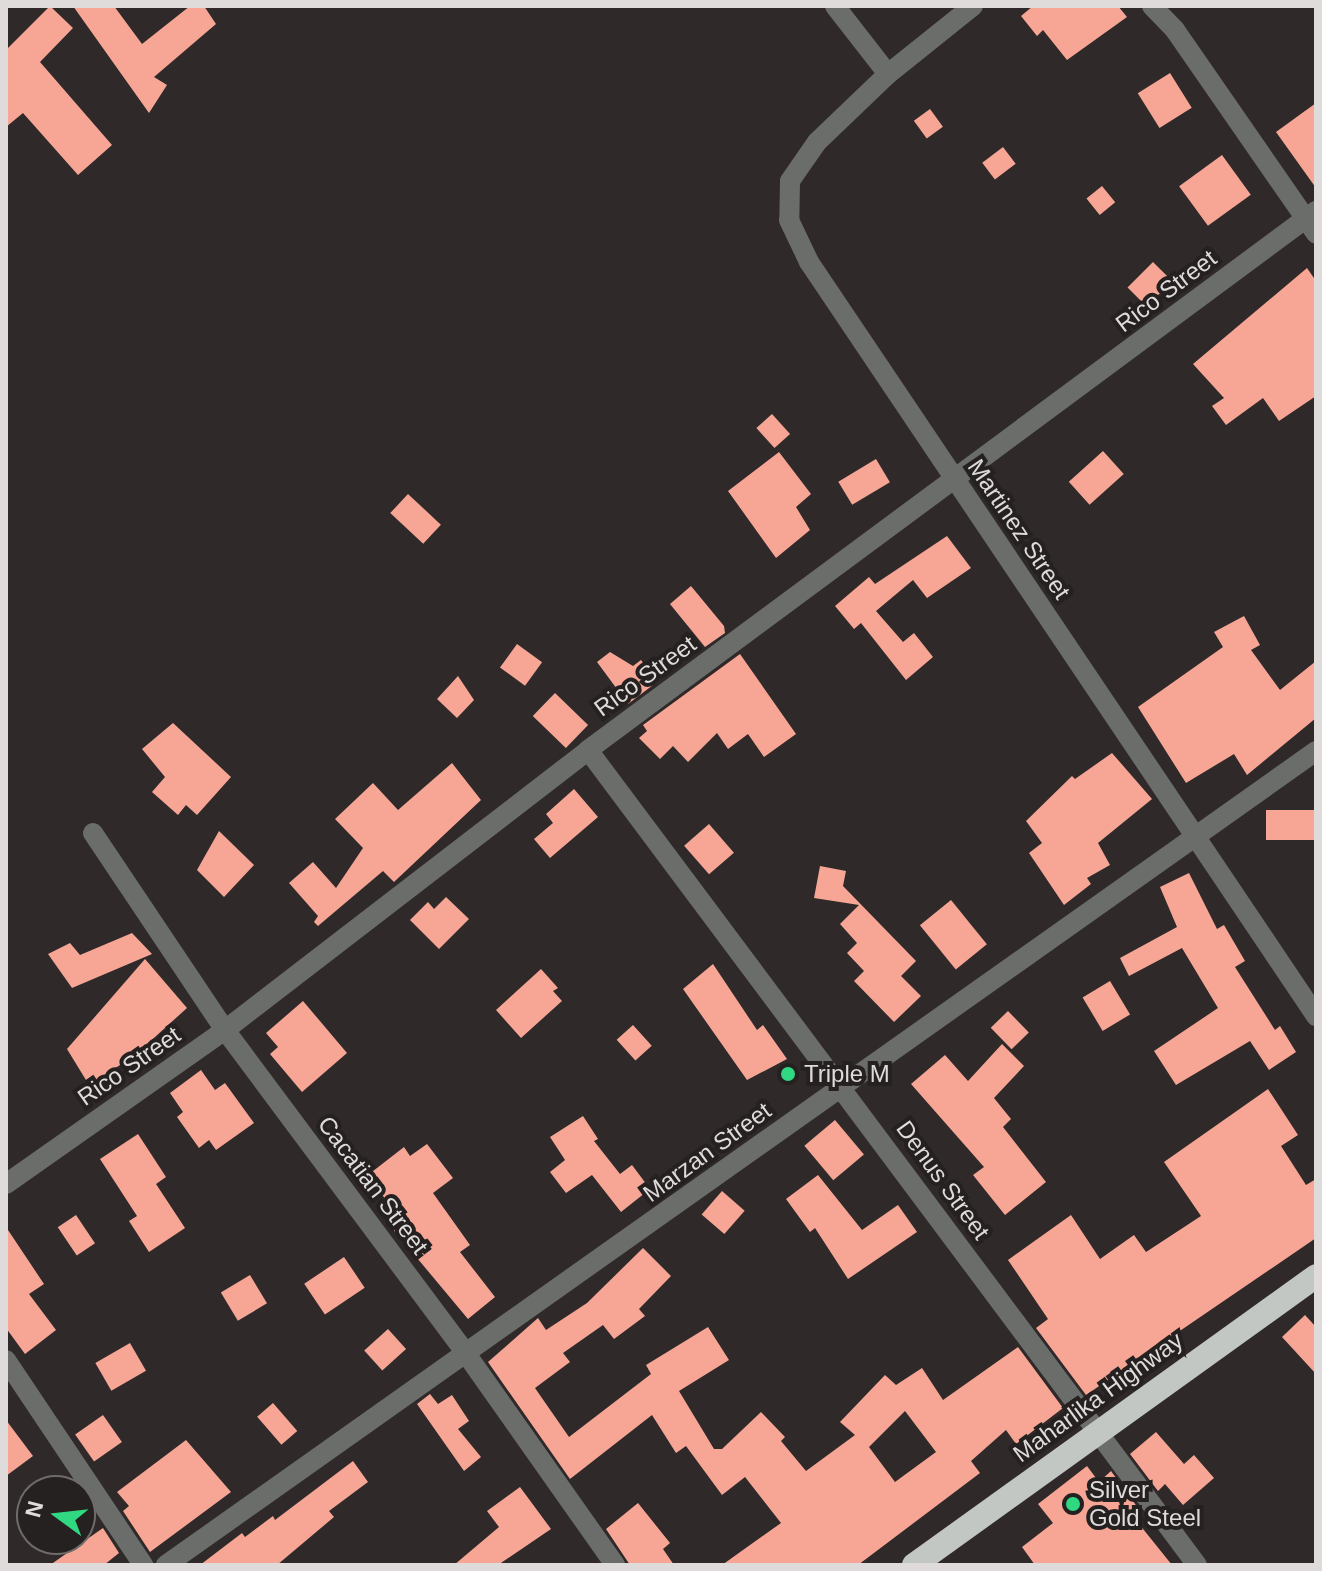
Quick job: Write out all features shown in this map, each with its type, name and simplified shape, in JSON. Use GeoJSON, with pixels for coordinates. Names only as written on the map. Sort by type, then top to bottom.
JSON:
{"type":"FeatureCollection","features":[{"type":"Feature","properties":{"kind":"highway","name":"Maharlika Highway"},"geometry":{"type":"LineString","coordinates":[[914,1565],[1316,1276]]}},
{"type":"Feature","properties":{"kind":"street"},"geometry":{"type":"LineString","coordinates":[[835,6],[888,74]]}},
{"type":"Feature","properties":{"kind":"street","name":"Martinez Street"},"geometry":{"type":"LineString","coordinates":[[973,6],[888,74],[798,165],[787,199],[789,220],[809,262],[1316,1016]]}},
{"type":"Feature","properties":{"kind":"street"},"geometry":{"type":"LineString","coordinates":[[1152,6],[1175,30],[1312,221]]}},
{"type":"Feature","properties":{"kind":"street","name":"Rico Street"},"geometry":{"type":"LineString","coordinates":[[6,1184],[225,1030],[588,750],[1312,221]]}},
{"type":"Feature","properties":{"kind":"street","name":"Denus Street"},"geometry":{"type":"LineString","coordinates":[[588,750],[843,1087],[1095,1434],[1197,1565]]}},
{"type":"Feature","properties":{"kind":"street","name":"Marzan Street"},"geometry":{"type":"LineString","coordinates":[[166,1565],[467,1355],[1316,751]]}},
{"type":"Feature","properties":{"kind":"street","name":"Cacatian Street"},"geometry":{"type":"LineString","coordinates":[[93,833],[225,1030],[467,1355],[615,1565]]}},
{"type":"Feature","properties":{"kind":"street"},"geometry":{"type":"LineString","coordinates":[[6,1360],[143,1565]]}},
{"type":"Feature","properties":{"kind":"building"},"geometry":{"type":"Polygon","coordinates":[[[50,6],[73,28],[40,62],[112,145],[78,175],[23,113],[6,127],[6,50],[50,6]]]}},
{"type":"Feature","properties":{"kind":"building"},"geometry":{"type":"Polygon","coordinates":[[[73,6],[114,6],[142,44],[190,6],[204,6],[216,24],[154,77],[167,85],[149,113],[73,6]]]}},
{"type":"Feature","properties":{"kind":"building"},"geometry":{"type":"Polygon","coordinates":[[[1033,6],[1118,6],[1127,17],[1067,60],[1043,30],[1037,36],[1021,16],[1033,6]]]}},
{"type":"Feature","properties":{"kind":"building"},"geometry":{"type":"Polygon","coordinates":[[[1170,73],[1192,108],[1160,128],[1138,93],[1170,73]]]}},
{"type":"Feature","properties":{"kind":"building"},"geometry":{"type":"Polygon","coordinates":[[[1316,103],[1316,188],[1276,132],[1316,103]]]}},
{"type":"Feature","properties":{"kind":"building"},"geometry":{"type":"Polygon","coordinates":[[[930,109],[943,127],[927,139],[914,121],[930,109]]]}},
{"type":"Feature","properties":{"kind":"building"},"geometry":{"type":"Polygon","coordinates":[[[1003,147],[1016,164],[995,179],[982,163],[1003,147]]]}},
{"type":"Feature","properties":{"kind":"building"},"geometry":{"type":"Polygon","coordinates":[[[1222,155],[1251,195],[1208,226],[1179,186],[1222,155]]]}},
{"type":"Feature","properties":{"kind":"building"},"geometry":{"type":"Polygon","coordinates":[[[1102,186],[1115,202],[1100,215],[1086,199],[1102,186]]]}},
{"type":"Feature","properties":{"kind":"building"},"geometry":{"type":"Polygon","coordinates":[[[1153,262],[1172,281],[1147,307],[1128,287],[1153,262]]]}},
{"type":"Feature","properties":{"kind":"building"},"geometry":{"type":"Polygon","coordinates":[[[1307,268],[1316,281],[1316,396],[1279,421],[1263,398],[1226,425],[1212,406],[1224,398],[1193,364],[1307,268]]]}},
{"type":"Feature","properties":{"kind":"building"},"geometry":{"type":"Polygon","coordinates":[[[772,414],[790,434],[774,448],[756,428],[772,414]]]}},
{"type":"Feature","properties":{"kind":"building"},"geometry":{"type":"Polygon","coordinates":[[[1103,451],[1124,474],[1090,505],[1069,482],[1103,451]]]}},
{"type":"Feature","properties":{"kind":"building"},"geometry":{"type":"Polygon","coordinates":[[[779,452],[811,494],[796,507],[810,530],[776,558],[728,491],[779,452]]]}},
{"type":"Feature","properties":{"kind":"building"},"geometry":{"type":"Polygon","coordinates":[[[876,459],[890,482],[852,505],[838,482],[876,459]]]}},
{"type":"Feature","properties":{"kind":"building"},"geometry":{"type":"Polygon","coordinates":[[[408,494],[441,525],[423,544],[390,513],[408,494]]]}},
{"type":"Feature","properties":{"kind":"building"},"geometry":{"type":"Polygon","coordinates":[[[947,536],[971,568],[927,598],[913,580],[876,611],[903,642],[914,633],[933,657],[906,680],[861,623],[854,629],[835,606],[869,577],[875,584],[947,536]]]}},
{"type":"Feature","properties":{"kind":"building"},"geometry":{"type":"Polygon","coordinates":[[[691,586],[724,626],[725,633],[705,647],[670,604],[691,586]]]}},
{"type":"Feature","properties":{"kind":"building"},"geometry":{"type":"Polygon","coordinates":[[[1244,616],[1260,645],[1251,650],[1280,690],[1316,661],[1316,718],[1247,775],[1234,754],[1186,783],[1138,707],[1223,647],[1214,632],[1244,616]]]}},
{"type":"Feature","properties":{"kind":"building"},"geometry":{"type":"Polygon","coordinates":[[[517,644],[542,662],[525,686],[500,667],[517,644]]]}},
{"type":"Feature","properties":{"kind":"building"},"geometry":{"type":"Polygon","coordinates":[[[610,652],[633,666],[641,660],[657,682],[628,704],[597,662],[610,652]]]}},
{"type":"Feature","properties":{"kind":"building"},"geometry":{"type":"Polygon","coordinates":[[[740,654],[796,734],[764,757],[748,734],[728,749],[717,733],[688,762],[673,746],[660,759],[639,738],[647,731],[643,725],[740,654]]]}},
{"type":"Feature","properties":{"kind":"building"},"geometry":{"type":"Polygon","coordinates":[[[458,676],[474,700],[457,718],[437,699],[458,676]]]}},
{"type":"Feature","properties":{"kind":"building"},"geometry":{"type":"Polygon","coordinates":[[[555,693],[588,725],[566,748],[533,716],[555,693]]]}},
{"type":"Feature","properties":{"kind":"building"},"geometry":{"type":"Polygon","coordinates":[[[173,723],[231,777],[197,815],[186,805],[178,815],[152,792],[165,777],[142,749],[173,723]]]}},
{"type":"Feature","properties":{"kind":"building"},"geometry":{"type":"Polygon","coordinates":[[[1112,753],[1152,799],[1098,843],[1110,865],[1087,878],[1091,884],[1064,905],[1029,853],[1042,843],[1026,821],[1072,776],[1075,779],[1112,753]]]}},
{"type":"Feature","properties":{"kind":"building"},"geometry":{"type":"Polygon","coordinates":[[[452,763],[481,800],[394,882],[383,871],[318,926],[314,922],[318,916],[289,883],[313,862],[336,888],[363,848],[335,819],[373,783],[398,810],[452,763]]]}},
{"type":"Feature","properties":{"kind":"building"},"geometry":{"type":"Polygon","coordinates":[[[574,789],[598,817],[550,858],[534,839],[553,823],[546,814],[574,789]]]}},
{"type":"Feature","properties":{"kind":"building"},"geometry":{"type":"Polygon","coordinates":[[[1266,810],[1316,810],[1316,840],[1266,840],[1266,810]]]}},
{"type":"Feature","properties":{"kind":"building"},"geometry":{"type":"Polygon","coordinates":[[[709,824],[734,853],[709,874],[684,846],[709,824]]]}},
{"type":"Feature","properties":{"kind":"building"},"geometry":{"type":"Polygon","coordinates":[[[219,831],[254,865],[224,897],[197,870],[219,831]]]}},
{"type":"Feature","properties":{"kind":"building"},"geometry":{"type":"Polygon","coordinates":[[[820,866],[846,871],[843,886],[916,961],[901,976],[921,996],[894,1022],[854,981],[864,971],[847,953],[857,943],[840,924],[859,905],[814,898],[820,866]]]}},
{"type":"Feature","properties":{"kind":"building"},"geometry":{"type":"Polygon","coordinates":[[[1189,873],[1217,929],[1224,925],[1245,961],[1235,967],[1275,1030],[1280,1026],[1296,1052],[1269,1070],[1250,1041],[1176,1085],[1154,1051],[1218,1008],[1182,948],[1129,976],[1120,958],[1177,927],[1160,887],[1189,873]]]}},
{"type":"Feature","properties":{"kind":"building"},"geometry":{"type":"Polygon","coordinates":[[[446,897],[469,919],[439,949],[410,920],[428,902],[434,909],[446,897]]]}},
{"type":"Feature","properties":{"kind":"building"},"geometry":{"type":"Polygon","coordinates":[[[951,900],[987,944],[956,969],[920,925],[951,900]]]}},
{"type":"Feature","properties":{"kind":"building"},"geometry":{"type":"Polygon","coordinates":[[[132,933],[152,954],[72,988],[48,954],[70,943],[80,955],[132,933]]]}},
{"type":"Feature","properties":{"kind":"building"},"geometry":{"type":"Polygon","coordinates":[[[145,959],[187,1008],[134,1056],[89,1085],[67,1049],[145,959]]]}},
{"type":"Feature","properties":{"kind":"building"},"geometry":{"type":"Polygon","coordinates":[[[713,964],[757,1030],[763,1025],[787,1059],[747,1080],[683,989],[713,964]]]}},
{"type":"Feature","properties":{"kind":"building"},"geometry":{"type":"Polygon","coordinates":[[[541,969],[558,988],[553,991],[562,1001],[521,1038],[496,1010],[541,969]]]}},
{"type":"Feature","properties":{"kind":"building"},"geometry":{"type":"Polygon","coordinates":[[[1110,981],[1130,1014],[1103,1031],[1083,997],[1110,981]]]}},
{"type":"Feature","properties":{"kind":"building"},"geometry":{"type":"Polygon","coordinates":[[[303,1001],[347,1053],[302,1092],[270,1054],[278,1047],[266,1033],[303,1001]]]}},
{"type":"Feature","properties":{"kind":"building"},"geometry":{"type":"Polygon","coordinates":[[[1008,1011],[1029,1033],[1012,1049],[991,1028],[1008,1011]]]}},
{"type":"Feature","properties":{"kind":"building"},"geometry":{"type":"Polygon","coordinates":[[[633,1025],[652,1046],[635,1061],[617,1040],[633,1025]]]}},
{"type":"Feature","properties":{"kind":"building"},"geometry":{"type":"Polygon","coordinates":[[[1002,1044],[1024,1066],[994,1098],[1011,1119],[1003,1127],[1046,1182],[1005,1215],[973,1175],[984,1167],[911,1084],[945,1055],[968,1081],[1002,1044]]]}},
{"type":"Feature","properties":{"kind":"building"},"geometry":{"type":"Polygon","coordinates":[[[201,1070],[215,1090],[225,1083],[254,1123],[216,1150],[209,1140],[199,1148],[177,1117],[183,1112],[170,1093],[201,1070]]]}},
{"type":"Feature","properties":{"kind":"building"},"geometry":{"type":"Polygon","coordinates":[[[1268,1089],[1298,1135],[1281,1146],[1306,1185],[1316,1179],[1316,1238],[1086,1395],[1036,1328],[1048,1319],[1008,1260],[1071,1215],[1100,1259],[1134,1235],[1146,1252],[1201,1216],[1164,1162],[1268,1089]]]}},
{"type":"Feature","properties":{"kind":"building"},"geometry":{"type":"Polygon","coordinates":[[[583,1116],[598,1139],[594,1141],[620,1174],[632,1165],[650,1189],[621,1212],[592,1175],[566,1193],[550,1172],[565,1160],[550,1137],[583,1116]]]}},
{"type":"Feature","properties":{"kind":"building"},"geometry":{"type":"Polygon","coordinates":[[[835,1120],[864,1154],[833,1180],[804,1146],[835,1120]]]}},
{"type":"Feature","properties":{"kind":"building"},"geometry":{"type":"Polygon","coordinates":[[[138,1134],[166,1177],[156,1184],[185,1228],[149,1252],[129,1221],[137,1216],[100,1159],[138,1134]]]}},
{"type":"Feature","properties":{"kind":"building"},"geometry":{"type":"Polygon","coordinates":[[[427,1144],[453,1178],[433,1193],[470,1245],[460,1252],[495,1297],[468,1319],[392,1228],[401,1221],[368,1175],[404,1147],[410,1156],[427,1144]]]}},
{"type":"Feature","properties":{"kind":"building"},"geometry":{"type":"Polygon","coordinates":[[[818,1175],[862,1230],[898,1205],[917,1232],[848,1279],[815,1228],[810,1232],[786,1199],[818,1175]]]}},
{"type":"Feature","properties":{"kind":"building"},"geometry":{"type":"Polygon","coordinates":[[[722,1191],[745,1211],[724,1234],[702,1214],[722,1191]]]}},
{"type":"Feature","properties":{"kind":"building"},"geometry":{"type":"Polygon","coordinates":[[[76,1215],[95,1243],[77,1255],[58,1227],[76,1215]]]}},
{"type":"Feature","properties":{"kind":"building"},"geometry":{"type":"Polygon","coordinates":[[[6,1227],[44,1284],[29,1294],[56,1330],[25,1354],[6,1328],[6,1227]]]}},
{"type":"Feature","properties":{"kind":"building"},"geometry":{"type":"Polygon","coordinates":[[[643,1248],[671,1276],[639,1309],[645,1316],[614,1339],[603,1325],[563,1353],[570,1362],[535,1388],[569,1437],[651,1374],[646,1365],[708,1327],[729,1360],[679,1391],[714,1449],[722,1449],[761,1412],[785,1437],[781,1441],[806,1471],[855,1435],[840,1422],[885,1375],[896,1385],[922,1368],[943,1400],[1018,1347],[1063,1408],[1016,1444],[1006,1430],[971,1461],[980,1473],[858,1565],[722,1565],[781,1523],[745,1477],[722,1495],[686,1446],[676,1453],[652,1415],[570,1479],[488,1362],[538,1318],[546,1330],[587,1303],[643,1248]],[[905,1411],[869,1447],[895,1482],[936,1452],[905,1411]]]}},
{"type":"Feature","properties":{"kind":"building"},"geometry":{"type":"Polygon","coordinates":[[[344,1257],[365,1288],[325,1315],[304,1284],[344,1257]]]}},
{"type":"Feature","properties":{"kind":"building"},"geometry":{"type":"Polygon","coordinates":[[[250,1275],[267,1303],[238,1321],[221,1293],[250,1275]]]}},
{"type":"Feature","properties":{"kind":"building"},"geometry":{"type":"Polygon","coordinates":[[[1305,1315],[1316,1327],[1316,1374],[1282,1337],[1305,1315]]]}},
{"type":"Feature","properties":{"kind":"building"},"geometry":{"type":"Polygon","coordinates":[[[388,1329],[406,1349],[382,1370],[364,1350],[388,1329]]]}},
{"type":"Feature","properties":{"kind":"building"},"geometry":{"type":"Polygon","coordinates":[[[130,1343],[146,1371],[111,1391],[95,1363],[130,1343]]]}},
{"type":"Feature","properties":{"kind":"building"},"geometry":{"type":"Polygon","coordinates":[[[430,1394],[438,1404],[452,1395],[469,1421],[458,1429],[481,1457],[464,1471],[417,1404],[430,1394]]]}},
{"type":"Feature","properties":{"kind":"building"},"geometry":{"type":"Polygon","coordinates":[[[273,1403],[297,1431],[281,1445],[257,1417],[273,1403]]]}},
{"type":"Feature","properties":{"kind":"building"},"geometry":{"type":"Polygon","coordinates":[[[103,1415],[122,1442],[94,1462],[75,1435],[103,1415]]]}},
{"type":"Feature","properties":{"kind":"building"},"geometry":{"type":"Polygon","coordinates":[[[6,1420],[33,1456],[6,1476],[6,1420]]]}},
{"type":"Feature","properties":{"kind":"building"},"geometry":{"type":"Polygon","coordinates":[[[1156,1432],[1184,1464],[1194,1455],[1214,1478],[1183,1505],[1165,1484],[1158,1491],[1130,1454],[1156,1432]]]}},
{"type":"Feature","properties":{"kind":"building"},"geometry":{"type":"Polygon","coordinates":[[[186,1440],[231,1492],[150,1552],[123,1511],[129,1506],[117,1492],[186,1440]]]}},
{"type":"Feature","properties":{"kind":"building"},"geometry":{"type":"Polygon","coordinates":[[[353,1461],[368,1482],[329,1511],[334,1517],[277,1565],[200,1565],[242,1533],[245,1537],[273,1516],[275,1520],[353,1461]]]}},
{"type":"Feature","properties":{"kind":"building"},"geometry":{"type":"Polygon","coordinates":[[[1087,1466],[1099,1482],[1111,1471],[1138,1508],[1131,1514],[1172,1565],[1035,1565],[1022,1547],[1053,1523],[1038,1504],[1087,1466]]]}},
{"type":"Feature","properties":{"kind":"building"},"geometry":{"type":"Polygon","coordinates":[[[520,1487],[551,1529],[498,1565],[454,1565],[499,1527],[487,1511],[520,1487]]]}},
{"type":"Feature","properties":{"kind":"building"},"geometry":{"type":"Polygon","coordinates":[[[638,1503],[670,1543],[663,1549],[674,1565],[630,1565],[606,1529],[638,1503]]]}},
{"type":"Feature","properties":{"kind":"building"},"geometry":{"type":"Polygon","coordinates":[[[103,1528],[119,1553],[104,1565],[50,1565],[64,1555],[96,1555],[96,1533],[103,1528]]]}},
{"type":"Feature","properties":{"kind":"place","name":"Triple M"},"geometry":{"type":"Point","coordinates":[788,1074]}},
{"type":"Feature","properties":{"kind":"place","name":"Silver Gold Steel"},"geometry":{"type":"Point","coordinates":[1073,1504]}}]}
